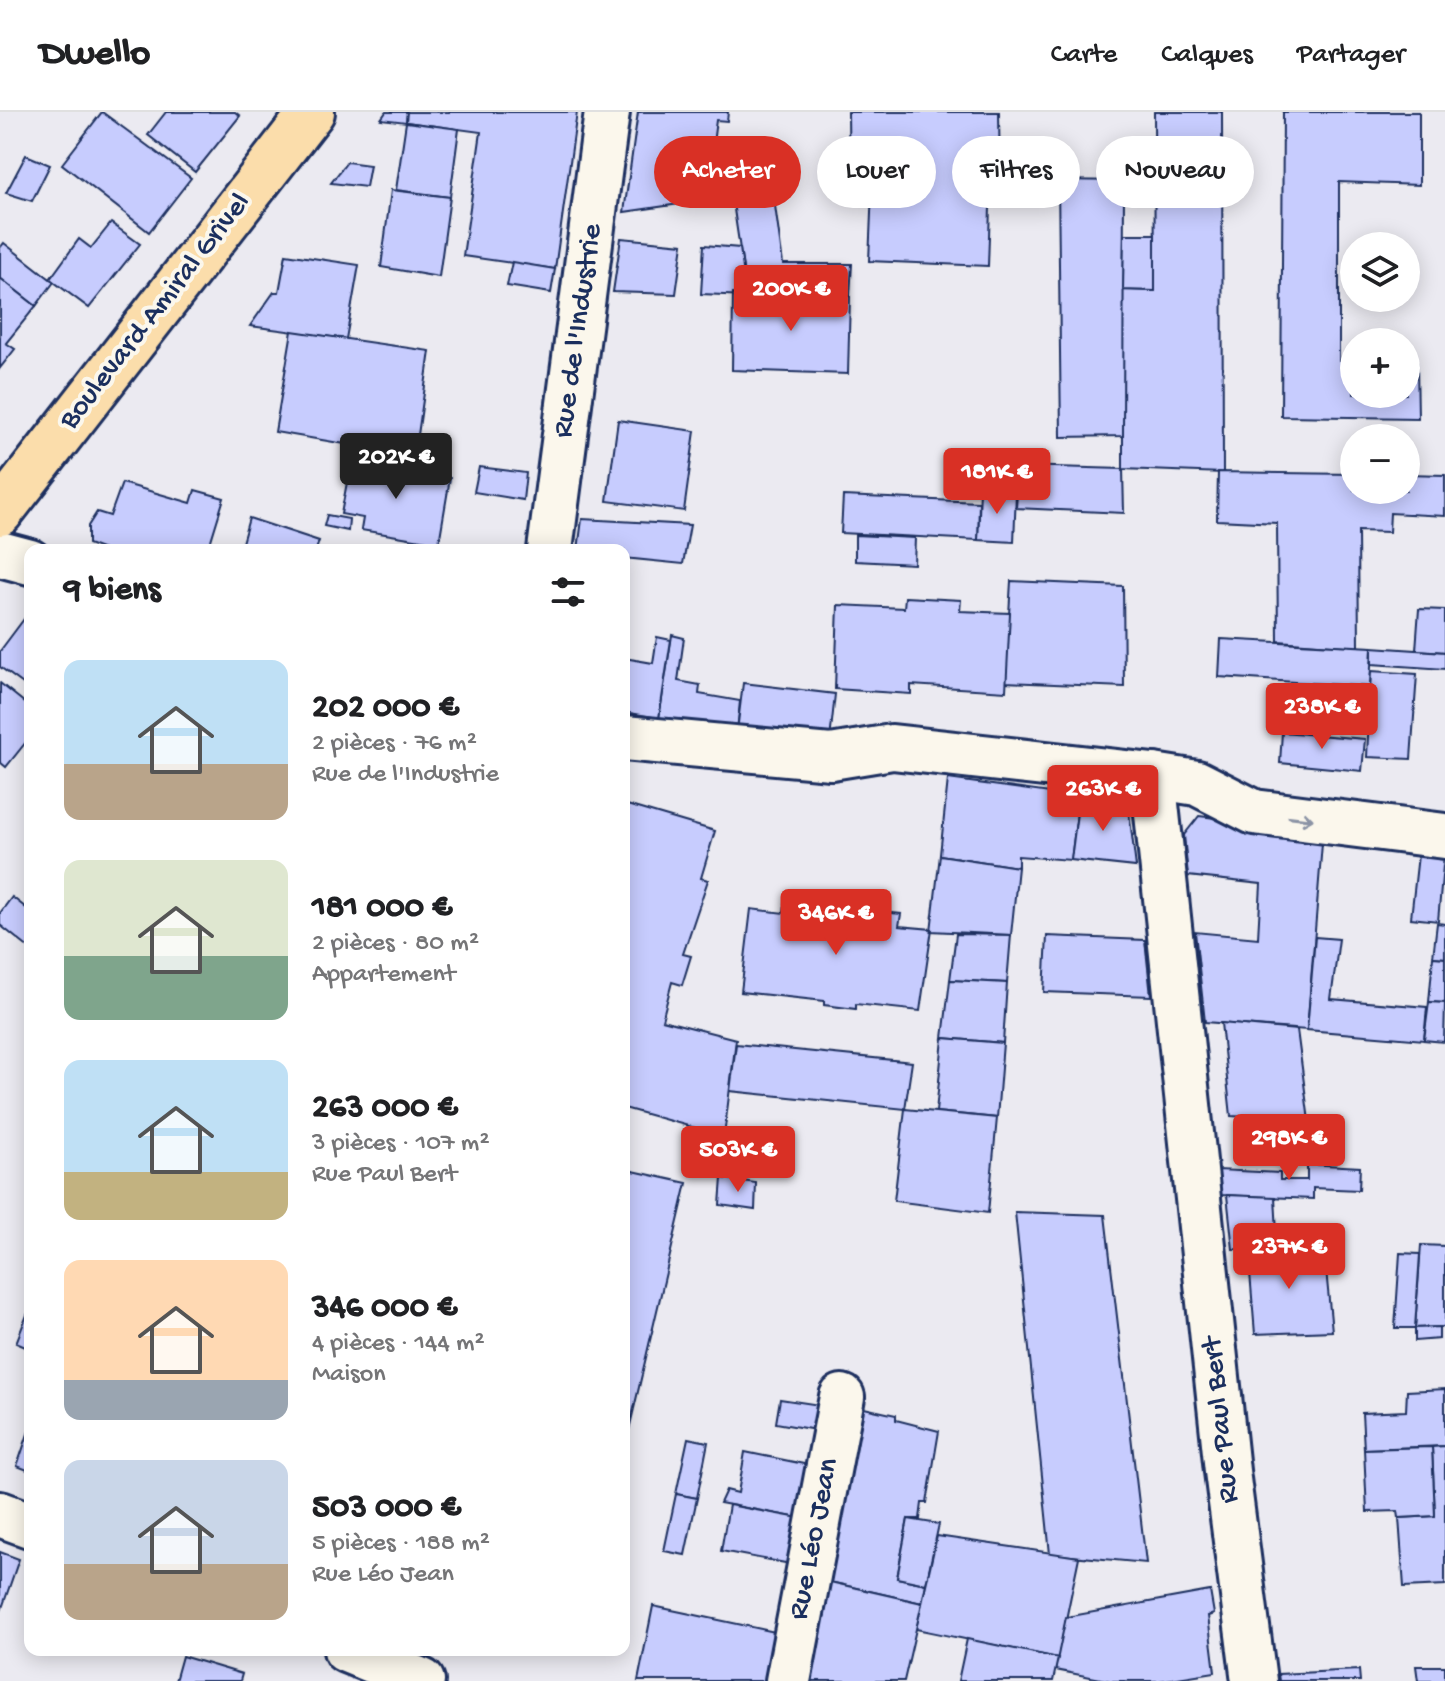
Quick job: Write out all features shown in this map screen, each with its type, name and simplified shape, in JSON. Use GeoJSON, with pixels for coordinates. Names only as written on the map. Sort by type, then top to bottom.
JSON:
{"type":"FeatureCollection","features":[{"type":"Feature","properties":{"kind":"main road","name":"Boulevard Amiral Grivel"},"geometry":{"type":"LineString","coordinates":[[0,513],[312,112]]}},
{"type":"Feature","properties":{"kind":"street","name":"Rue de l'Industrie"},"geometry":{"type":"LineString","coordinates":[[551,544],[607,112]]}},
{"type":"Feature","properties":{"kind":"street"},"geometry":{"type":"LineString","coordinates":[[0,554],[24,560]]}},
{"type":"Feature","properties":{"kind":"street"},"geometry":{"type":"LineString","coordinates":[[630,739],[831,757],[892,747],[1153,776],[1197,783],[1228,796],[1254,812],[1445,836]]}},
{"type":"Feature","properties":{"kind":"street","name":"Rue Paul Bert"},"geometry":{"type":"LineString","coordinates":[[1153,776],[1226,1456],[1254,1681]]}},
{"type":"Feature","properties":{"kind":"street","name":"Rue Léo Jean"},"geometry":{"type":"LineString","coordinates":[[788,1681],[842,1397]]}},
{"type":"Feature","properties":{"kind":"street"},"geometry":{"type":"LineString","coordinates":[[0,1514],[24,1523]]}},
{"type":"Feature","properties":{"kind":"street"},"geometry":{"type":"LineString","coordinates":[[361,1656],[422,1681]]}},
{"type":"Feature","properties":{"kind":"building"},"geometry":{"type":"Polygon","coordinates":[[[102,112],[191,178],[149,232],[62,164],[102,112]]]}},
{"type":"Feature","properties":{"kind":"building"},"geometry":{"type":"Polygon","coordinates":[[[166,112],[235,112],[240,116],[195,172],[148,135],[166,112]]]}},
{"type":"Feature","properties":{"kind":"building"},"geometry":{"type":"Polygon","coordinates":[[[386,112],[407,112],[406,122],[381,119],[386,112]]]}},
{"type":"Feature","properties":{"kind":"building"},"geometry":{"type":"Polygon","coordinates":[[[407,112],[577,112],[555,269],[463,256],[481,132],[406,122],[407,112]]]}},
{"type":"Feature","properties":{"kind":"building"},"geometry":{"type":"Polygon","coordinates":[[[638,112],[728,112],[727,121],[716,120],[714,136],[654,136],[654,208],[624,212],[638,112]]]}},
{"type":"Feature","properties":{"kind":"building"},"geometry":{"type":"Polygon","coordinates":[[[848,112],[999,112],[999,136],[952,136],[952,208],[990,208],[988,266],[869,261],[871,208],[936,208],[936,136],[848,136],[848,112]]]}},
{"type":"Feature","properties":{"kind":"building"},"geometry":{"type":"Polygon","coordinates":[[[1154,112],[1222,112],[1222,136],[1154,136],[1154,112]]]}},
{"type":"Feature","properties":{"kind":"building"},"geometry":{"type":"Polygon","coordinates":[[[1283,112],[1419,112],[1419,185],[1339,182],[1340,408],[1418,408],[1418,418],[1281,416],[1283,112]]]}},
{"type":"Feature","properties":{"kind":"building"},"geometry":{"type":"Polygon","coordinates":[[[406,122],[459,129],[450,197],[396,190],[406,122]]]}},
{"type":"Feature","properties":{"kind":"building"},"geometry":{"type":"Polygon","coordinates":[[[26,155],[50,165],[32,201],[6,193],[26,155]]]}},
{"type":"Feature","properties":{"kind":"building"},"geometry":{"type":"Polygon","coordinates":[[[347,162],[370,165],[366,187],[331,183],[347,162]]]}},
{"type":"Feature","properties":{"kind":"building"},"geometry":{"type":"Polygon","coordinates":[[[1080,180],[1096,181],[1096,208],[1124,208],[1123,436],[1061,437],[1058,208],[1080,208],[1080,180]]]}},
{"type":"Feature","properties":{"kind":"building"},"geometry":{"type":"Polygon","coordinates":[[[391,190],[450,197],[439,277],[381,267],[391,190]]]}},
{"type":"Feature","properties":{"kind":"building"},"geometry":{"type":"Polygon","coordinates":[[[734,208],[775,208],[783,264],[852,264],[850,296],[747,296],[734,208]]]}},
{"type":"Feature","properties":{"kind":"building"},"geometry":{"type":"Polygon","coordinates":[[[1155,208],[1222,208],[1223,473],[1123,469],[1123,290],[1155,291],[1155,208]]]}},
{"type":"Feature","properties":{"kind":"building"},"geometry":{"type":"Polygon","coordinates":[[[111,223],[140,244],[89,308],[50,279],[79,239],[91,248],[111,223]]]}},
{"type":"Feature","properties":{"kind":"building"},"geometry":{"type":"Polygon","coordinates":[[[1124,234],[1155,234],[1155,291],[1123,290],[1124,234]]]}},
{"type":"Feature","properties":{"kind":"building"},"geometry":{"type":"Polygon","coordinates":[[[621,238],[683,244],[676,294],[613,292],[621,238]]]}},
{"type":"Feature","properties":{"kind":"building"},"geometry":{"type":"Polygon","coordinates":[[[4,243],[54,282],[36,306],[0,278],[0,248],[4,243]]]}},
{"type":"Feature","properties":{"kind":"building"},"geometry":{"type":"Polygon","coordinates":[[[704,245],[740,248],[747,296],[701,294],[704,245]]]}},
{"type":"Feature","properties":{"kind":"building"},"geometry":{"type":"Polygon","coordinates":[[[286,254],[359,265],[346,339],[250,326],[274,292],[279,292],[286,254]]]}},
{"type":"Feature","properties":{"kind":"building"},"geometry":{"type":"Polygon","coordinates":[[[512,262],[555,269],[551,293],[507,286],[512,262]]]}},
{"type":"Feature","properties":{"kind":"building"},"geometry":{"type":"Polygon","coordinates":[[[0,278],[36,306],[6,343],[15,349],[0,368],[0,278]]]}},
{"type":"Feature","properties":{"kind":"building"},"geometry":{"type":"Polygon","coordinates":[[[733,294],[850,296],[848,374],[732,370],[733,294]]]}},
{"type":"Feature","properties":{"kind":"building"},"geometry":{"type":"Polygon","coordinates":[[[292,331],[430,351],[415,456],[275,432],[292,331]]]}},
{"type":"Feature","properties":{"kind":"building"},"geometry":{"type":"Polygon","coordinates":[[[618,420],[695,431],[684,511],[607,501],[618,420]]]}},
{"type":"Feature","properties":{"kind":"building"},"geometry":{"type":"Polygon","coordinates":[[[351,461],[450,478],[439,543],[361,530],[363,518],[341,514],[351,461]]]}},
{"type":"Feature","properties":{"kind":"building"},"geometry":{"type":"Polygon","coordinates":[[[1019,466],[1123,469],[1124,513],[1016,508],[1019,466]]]}},
{"type":"Feature","properties":{"kind":"building"},"geometry":{"type":"Polygon","coordinates":[[[479,467],[526,473],[523,500],[474,492],[479,467]]]}},
{"type":"Feature","properties":{"kind":"building"},"geometry":{"type":"Polygon","coordinates":[[[1218,472],[1340,474],[1340,504],[1420,504],[1420,474],[1445,475],[1445,516],[1390,513],[1389,532],[1358,531],[1359,647],[1278,641],[1277,523],[1217,520],[1218,472]]]}},
{"type":"Feature","properties":{"kind":"building"},"geometry":{"type":"Polygon","coordinates":[[[122,483],[191,503],[195,490],[224,498],[210,544],[88,544],[88,526],[97,512],[110,516],[122,483]]]}},
{"type":"Feature","properties":{"kind":"building"},"geometry":{"type":"Polygon","coordinates":[[[980,490],[1016,492],[1014,542],[978,540],[980,490]]]}},
{"type":"Feature","properties":{"kind":"building"},"geometry":{"type":"Polygon","coordinates":[[[843,496],[979,502],[978,540],[841,533],[843,496]]]}},
{"type":"Feature","properties":{"kind":"building"},"geometry":{"type":"Polygon","coordinates":[[[327,515],[349,519],[348,531],[324,526],[327,515]]]}},
{"type":"Feature","properties":{"kind":"building"},"geometry":{"type":"Polygon","coordinates":[[[249,518],[319,541],[318,544],[242,544],[249,518]]]}},
{"type":"Feature","properties":{"kind":"building"},"geometry":{"type":"Polygon","coordinates":[[[582,519],[690,525],[683,564],[630,559],[630,544],[579,544],[582,519]]]}},
{"type":"Feature","properties":{"kind":"building"},"geometry":{"type":"Polygon","coordinates":[[[855,535],[915,538],[914,564],[855,561],[855,535]]]}},
{"type":"Feature","properties":{"kind":"building"},"geometry":{"type":"Polygon","coordinates":[[[1011,581],[1123,586],[1124,687],[1005,682],[1011,581]]]}},
{"type":"Feature","properties":{"kind":"building"},"geometry":{"type":"Polygon","coordinates":[[[905,597],[961,600],[960,611],[1010,613],[1006,691],[911,685],[911,694],[835,689],[838,605],[904,608],[905,597]]]}},
{"type":"Feature","properties":{"kind":"building"},"geometry":{"type":"Polygon","coordinates":[[[1419,609],[1445,610],[1445,652],[1416,650],[1419,609]]]}},
{"type":"Feature","properties":{"kind":"building"},"geometry":{"type":"Polygon","coordinates":[[[24,619],[24,685],[0,667],[0,651],[24,619]]]}},
{"type":"Feature","properties":{"kind":"building"},"geometry":{"type":"Polygon","coordinates":[[[672,635],[684,638],[678,681],[700,685],[699,694],[740,701],[737,731],[659,718],[672,635]]]}},
{"type":"Feature","properties":{"kind":"building"},"geometry":{"type":"Polygon","coordinates":[[[657,637],[671,640],[659,718],[630,713],[630,659],[653,663],[657,637]]]}},
{"type":"Feature","properties":{"kind":"building"},"geometry":{"type":"Polygon","coordinates":[[[1221,639],[1372,647],[1370,687],[1219,677],[1221,639]]]}},
{"type":"Feature","properties":{"kind":"building"},"geometry":{"type":"Polygon","coordinates":[[[1372,647],[1445,652],[1445,669],[1372,664],[1372,647]]]}},
{"type":"Feature","properties":{"kind":"building"},"geometry":{"type":"Polygon","coordinates":[[[1371,671],[1417,674],[1411,759],[1367,757],[1371,671]]]}},
{"type":"Feature","properties":{"kind":"building"},"geometry":{"type":"Polygon","coordinates":[[[0,683],[24,702],[24,744],[6,767],[0,762],[0,683]]]}},
{"type":"Feature","properties":{"kind":"building"},"geometry":{"type":"Polygon","coordinates":[[[743,683],[835,694],[830,740],[737,731],[743,683]]]}},
{"type":"Feature","properties":{"kind":"building"},"geometry":{"type":"Polygon","coordinates":[[[1282,732],[1365,739],[1362,771],[1280,763],[1282,732]]]}},
{"type":"Feature","properties":{"kind":"building"},"geometry":{"type":"Polygon","coordinates":[[[948,779],[1079,797],[1071,860],[1018,856],[1018,867],[940,855],[948,779]]]}},
{"type":"Feature","properties":{"kind":"building"},"geometry":{"type":"Polygon","coordinates":[[[1079,797],[1128,804],[1136,867],[1071,860],[1079,797]]]}},
{"type":"Feature","properties":{"kind":"building"},"geometry":{"type":"Polygon","coordinates":[[[630,806],[715,831],[701,878],[708,880],[683,954],[691,956],[682,985],[672,982],[662,1020],[736,1039],[724,1136],[630,1110],[630,806]]]}},
{"type":"Feature","properties":{"kind":"building"},"geometry":{"type":"Polygon","coordinates":[[[1199,816],[1323,831],[1307,1030],[1205,1022],[1195,932],[1258,938],[1261,884],[1188,876],[1184,835],[1199,816]]]}},
{"type":"Feature","properties":{"kind":"building"},"geometry":{"type":"Polygon","coordinates":[[[1445,843],[1438,921],[1411,918],[1418,855],[1445,843]]]}},
{"type":"Feature","properties":{"kind":"building"},"geometry":{"type":"Polygon","coordinates":[[[940,855],[1018,867],[1011,935],[931,931],[940,855]]]}},
{"type":"Feature","properties":{"kind":"building"},"geometry":{"type":"Polygon","coordinates":[[[12,897],[24,906],[24,944],[0,925],[0,913],[12,897]]]}},
{"type":"Feature","properties":{"kind":"building"},"geometry":{"type":"Polygon","coordinates":[[[785,902],[901,914],[899,926],[932,929],[920,1011],[856,1004],[856,1009],[824,1005],[824,1001],[741,992],[751,909],[784,913],[785,902]]]}},
{"type":"Feature","properties":{"kind":"building"},"geometry":{"type":"Polygon","coordinates":[[[1437,923],[1445,924],[1445,958],[1433,957],[1437,923]]]}},
{"type":"Feature","properties":{"kind":"building"},"geometry":{"type":"Polygon","coordinates":[[[956,934],[1011,935],[1007,983],[950,980],[956,934]]]}},
{"type":"Feature","properties":{"kind":"building"},"geometry":{"type":"Polygon","coordinates":[[[1047,936],[1145,940],[1151,996],[1044,992],[1047,936]]]}},
{"type":"Feature","properties":{"kind":"building"},"geometry":{"type":"Polygon","coordinates":[[[1315,937],[1339,939],[1331,999],[1427,1007],[1424,1040],[1307,1030],[1315,937]]]}},
{"type":"Feature","properties":{"kind":"building"},"geometry":{"type":"Polygon","coordinates":[[[1433,957],[1445,958],[1445,1003],[1429,1002],[1433,957]]]}},
{"type":"Feature","properties":{"kind":"building"},"geometry":{"type":"Polygon","coordinates":[[[950,980],[1007,983],[1003,1043],[943,1038],[950,980]]]}},
{"type":"Feature","properties":{"kind":"building"},"geometry":{"type":"Polygon","coordinates":[[[1429,1002],[1445,1003],[1444,1042],[1424,1040],[1429,1002]]]}},
{"type":"Feature","properties":{"kind":"building"},"geometry":{"type":"Polygon","coordinates":[[[1221,1023],[1297,1030],[1309,1121],[1231,1116],[1221,1023]]]}},
{"type":"Feature","properties":{"kind":"building"},"geometry":{"type":"Polygon","coordinates":[[[943,1038],[1003,1043],[997,1118],[936,1112],[943,1038]]]}},
{"type":"Feature","properties":{"kind":"building"},"geometry":{"type":"Polygon","coordinates":[[[736,1044],[912,1062],[905,1109],[730,1091],[736,1044]]]}},
{"type":"Feature","properties":{"kind":"building"},"geometry":{"type":"Polygon","coordinates":[[[905,1109],[997,1118],[988,1213],[894,1201],[905,1109]]]}},
{"type":"Feature","properties":{"kind":"building"},"geometry":{"type":"Polygon","coordinates":[[[1307,1164],[1360,1167],[1359,1190],[1313,1188],[1313,1199],[1221,1195],[1218,1170],[1280,1173],[1280,1180],[1307,1180],[1307,1164]]]}},
{"type":"Feature","properties":{"kind":"building"},"geometry":{"type":"Polygon","coordinates":[[[630,1170],[687,1183],[630,1425],[630,1170]]]}},
{"type":"Feature","properties":{"kind":"building"},"geometry":{"type":"Polygon","coordinates":[[[722,1178],[756,1183],[755,1210],[720,1205],[722,1178]]]}},
{"type":"Feature","properties":{"kind":"building"},"geometry":{"type":"Polygon","coordinates":[[[1227,1195],[1275,1197],[1278,1250],[1233,1249],[1227,1195]]]}},
{"type":"Feature","properties":{"kind":"building"},"geometry":{"type":"Polygon","coordinates":[[[1015,1212],[1105,1215],[1146,1563],[1050,1554],[1015,1212]]]}},
{"type":"Feature","properties":{"kind":"building"},"geometry":{"type":"Polygon","coordinates":[[[1421,1245],[1445,1246],[1445,1327],[1415,1328],[1421,1245]]]}},
{"type":"Feature","properties":{"kind":"building"},"geometry":{"type":"Polygon","coordinates":[[[1248,1248],[1324,1249],[1332,1331],[1255,1334],[1248,1248]]]}},
{"type":"Feature","properties":{"kind":"building"},"geometry":{"type":"Polygon","coordinates":[[[1400,1253],[1420,1254],[1415,1328],[1395,1328],[1400,1253]]]}},
{"type":"Feature","properties":{"kind":"building"},"geometry":{"type":"Polygon","coordinates":[[[24,1323],[24,1346],[16,1343],[24,1323]]]}},
{"type":"Feature","properties":{"kind":"building"},"geometry":{"type":"Polygon","coordinates":[[[1439,1327],[1439,1339],[1415,1341],[1415,1328],[1439,1327]]]}},
{"type":"Feature","properties":{"kind":"building"},"geometry":{"type":"Polygon","coordinates":[[[1445,1389],[1445,1446],[1364,1449],[1362,1413],[1406,1411],[1407,1391],[1445,1389]]]}},
{"type":"Feature","properties":{"kind":"building"},"geometry":{"type":"Polygon","coordinates":[[[780,1399],[820,1405],[816,1430],[776,1423],[780,1399]]]}},
{"type":"Feature","properties":{"kind":"building"},"geometry":{"type":"Polygon","coordinates":[[[864,1408],[896,1415],[896,1420],[939,1431],[927,1503],[922,1503],[920,1519],[908,1519],[897,1578],[926,1584],[922,1603],[830,1582],[864,1408]]]}},
{"type":"Feature","properties":{"kind":"building"},"geometry":{"type":"Polygon","coordinates":[[[688,1438],[708,1442],[697,1498],[676,1494],[688,1438]]]}},
{"type":"Feature","properties":{"kind":"building"},"geometry":{"type":"Polygon","coordinates":[[[24,1446],[24,1469],[17,1466],[24,1446]]]}},
{"type":"Feature","properties":{"kind":"building"},"geometry":{"type":"Polygon","coordinates":[[[1445,1446],[1445,1585],[1404,1587],[1399,1518],[1435,1516],[1432,1447],[1445,1446]]]}},
{"type":"Feature","properties":{"kind":"building"},"geometry":{"type":"Polygon","coordinates":[[[1432,1447],[1435,1516],[1399,1518],[1398,1511],[1367,1512],[1364,1449],[1432,1447]]]}},
{"type":"Feature","properties":{"kind":"building"},"geometry":{"type":"Polygon","coordinates":[[[745,1452],[809,1465],[799,1518],[720,1503],[726,1490],[738,1493],[745,1452]]]}},
{"type":"Feature","properties":{"kind":"building"},"geometry":{"type":"Polygon","coordinates":[[[676,1494],[697,1498],[685,1555],[664,1551],[676,1494]]]}},
{"type":"Feature","properties":{"kind":"building"},"geometry":{"type":"Polygon","coordinates":[[[729,1505],[799,1518],[791,1564],[721,1551],[729,1505]]]}},
{"type":"Feature","properties":{"kind":"building"},"geometry":{"type":"Polygon","coordinates":[[[908,1519],[939,1524],[926,1584],[897,1578],[908,1519]]]}},
{"type":"Feature","properties":{"kind":"building"},"geometry":{"type":"Polygon","coordinates":[[[937,1536],[1079,1557],[1058,1658],[916,1629],[937,1536]]]}},
{"type":"Feature","properties":{"kind":"building"},"geometry":{"type":"Polygon","coordinates":[[[0,1552],[19,1559],[0,1614],[0,1552]]]}},
{"type":"Feature","properties":{"kind":"building"},"geometry":{"type":"Polygon","coordinates":[[[830,1582],[922,1603],[904,1681],[812,1681],[830,1582]]]}},
{"type":"Feature","properties":{"kind":"building"},"geometry":{"type":"Polygon","coordinates":[[[1210,1591],[1214,1614],[1208,1616],[1215,1672],[1159,1681],[1111,1681],[1055,1670],[1066,1617],[1210,1591]]]}},
{"type":"Feature","properties":{"kind":"building"},"geometry":{"type":"Polygon","coordinates":[[[653,1606],[775,1632],[766,1681],[638,1681],[653,1606]]]}},
{"type":"Feature","properties":{"kind":"building"},"geometry":{"type":"Polygon","coordinates":[[[967,1639],[1058,1658],[1053,1681],[958,1681],[967,1639]]]}},
{"type":"Feature","properties":{"kind":"building"},"geometry":{"type":"Polygon","coordinates":[[[182,1656],[242,1674],[240,1681],[175,1681],[182,1656]]]}},
{"type":"Feature","properties":{"kind":"building"},"geometry":{"type":"Polygon","coordinates":[[[1416,1666],[1445,1666],[1445,1681],[1418,1681],[1416,1666]]]}},
{"type":"Feature","properties":{"kind":"building"},"geometry":{"type":"Polygon","coordinates":[[[1359,1670],[1360,1681],[1279,1681],[1278,1674],[1359,1670]]]}}]}
